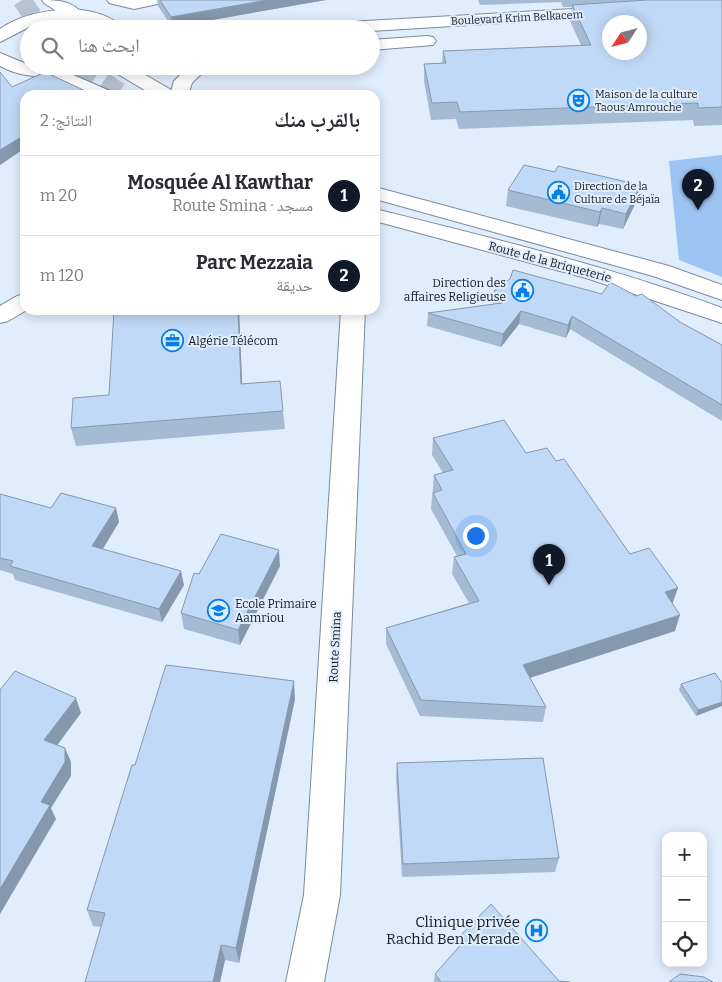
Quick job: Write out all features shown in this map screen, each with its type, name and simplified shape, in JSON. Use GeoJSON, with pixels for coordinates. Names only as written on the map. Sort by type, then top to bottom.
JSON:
{"type":"FeatureCollection","features":[{"type":"Feature","properties":{"kind":"street"},"geometry":{"type":"LineString","coordinates":[[50,0],[75,15]]}},
{"type":"Feature","properties":{"kind":"street"},"geometry":{"type":"LineString","coordinates":[[115,0],[134,4],[156,0]]}},
{"type":"Feature","properties":{"kind":"street","name":"Boulevard Krim Belkacem"},"geometry":{"type":"LineString","coordinates":[[380,25],[627,11]]}},
{"type":"Feature","properties":{"kind":"street"},"geometry":{"type":"LineString","coordinates":[[31,20],[45,16],[75,15],[101,20]]}},
{"type":"Feature","properties":{"kind":"street"},"geometry":{"type":"LineString","coordinates":[[0,37],[7,30],[20,25]]}},
{"type":"Feature","properties":{"kind":"street","name":"Boulevard Krim Belkacem"},"geometry":{"type":"LineString","coordinates":[[380,44],[446,40]]}},
{"type":"Feature","properties":{"kind":"street"},"geometry":{"type":"LineString","coordinates":[[3,62],[20,68]]}},
{"type":"Feature","properties":{"kind":"street"},"geometry":{"type":"LineString","coordinates":[[56,75],[92,90]]}},
{"type":"Feature","properties":{"kind":"street"},"geometry":{"type":"LineString","coordinates":[[132,75],[158,90]]}},
{"type":"Feature","properties":{"kind":"street"},"geometry":{"type":"LineString","coordinates":[[180,90],[183,81],[190,75]]}},
{"type":"Feature","properties":{"kind":"street","name":"Route de la Briqueterie"},"geometry":{"type":"LineString","coordinates":[[380,194],[661,271],[722,293]]}},
{"type":"Feature","properties":{"kind":"street","name":"Route de la Briqueterie"},"geometry":{"type":"LineString","coordinates":[[380,216],[596,274],[670,296],[722,316]]}},
{"type":"Feature","properties":{"kind":"street"},"geometry":{"type":"LineString","coordinates":[[0,316],[20,304]]}},
{"type":"Feature","properties":{"kind":"street","name":"Route Smina"},"geometry":{"type":"LineString","coordinates":[[305,982],[322,895],[353,315]]}},
{"type":"Feature","properties":{"kind":"shaded area"},"geometry":{"type":"Polygon","coordinates":[[[722,155],[722,277],[679,260],[669,161],[722,155]]]}},
{"type":"Feature","properties":{"kind":"building"},"geometry":{"type":"Polygon","coordinates":[[[160,0],[268,0],[171,17],[160,0]]]}},
{"type":"Feature","properties":{"kind":"building","name":"Maison de la culture Taous Amrouche"},"geometry":{"type":"Polygon","coordinates":[[[647,0],[722,0],[722,107],[698,108],[698,103],[460,112],[457,102],[432,103],[424,64],[446,63],[443,51],[591,45],[572,5],[647,0]]]}},
{"type":"Feature","properties":{"kind":"building"},"geometry":{"type":"Polygon","coordinates":[[[0,72],[12,87],[38,75],[51,75],[83,90],[20,90],[20,138],[0,150],[0,72]]]}},
{"type":"Feature","properties":{"kind":"building"},"geometry":{"type":"Polygon","coordinates":[[[524,165],[555,172],[558,166],[640,185],[626,214],[602,208],[600,212],[508,190],[524,165]]]}},
{"type":"Feature","properties":{"kind":"building"},"geometry":{"type":"Polygon","coordinates":[[[513,270],[602,294],[610,282],[636,296],[642,294],[680,322],[722,345],[722,405],[572,316],[568,325],[521,311],[503,334],[428,313],[502,303],[494,291],[510,279],[513,270]]]}},
{"type":"Feature","properties":{"kind":"building"},"geometry":{"type":"Polygon","coordinates":[[[114,315],[238,315],[241,384],[280,381],[283,411],[71,428],[73,398],[109,395],[114,315]]]}},
{"type":"Feature","properties":{"kind":"building"},"geometry":{"type":"Polygon","coordinates":[[[504,420],[526,453],[547,448],[556,461],[564,459],[630,554],[649,548],[678,588],[665,592],[680,615],[523,665],[546,707],[421,700],[386,628],[479,601],[454,557],[466,554],[433,493],[442,490],[434,475],[453,470],[433,438],[504,420]]]}},
{"type":"Feature","properties":{"kind":"building"},"geometry":{"type":"Polygon","coordinates":[[[61,493],[116,508],[92,546],[181,571],[159,609],[10,566],[13,561],[0,558],[0,494],[51,508],[61,493]]]}},
{"type":"Feature","properties":{"kind":"building"},"geometry":{"type":"Polygon","coordinates":[[[221,534],[279,550],[238,630],[181,613],[194,573],[199,574],[221,534]]]}},
{"type":"Feature","properties":{"kind":"building"},"geometry":{"type":"Polygon","coordinates":[[[166,665],[294,681],[236,948],[221,945],[213,982],[85,982],[105,913],[87,910],[132,765],[135,765],[166,665]]]}},
{"type":"Feature","properties":{"kind":"building"},"geometry":{"type":"Polygon","coordinates":[[[15,671],[76,698],[44,740],[65,748],[65,762],[41,802],[50,805],[0,889],[0,690],[15,671]]]}},
{"type":"Feature","properties":{"kind":"building"},"geometry":{"type":"Polygon","coordinates":[[[715,673],[722,683],[722,702],[698,710],[681,684],[715,673]]]}},
{"type":"Feature","properties":{"kind":"building"},"geometry":{"type":"Polygon","coordinates":[[[543,758],[559,858],[403,864],[397,763],[543,758]]]}},
{"type":"Feature","properties":{"kind":"building"},"geometry":{"type":"Polygon","coordinates":[[[491,904],[559,981],[570,982],[441,982],[435,974],[465,940],[461,935],[491,904]]]}},
{"type":"Feature","properties":{"kind":"building"},"geometry":{"type":"Polygon","coordinates":[[[680,974],[704,977],[713,982],[669,982],[680,974]]]}},
{"type":"Feature","properties":{"kind":"tunnel"},"geometry":{"type":"LineString","coordinates":[[22,0],[35,20]]}},
{"type":"Feature","properties":{"kind":"tunnel"},"geometry":{"type":"LineString","coordinates":[[94,75],[116,90]]}},
{"type":"Feature","properties":{"kind":"place","name":"Maison de la culture Taous Amrouche"},"geometry":{"type":"Point","coordinates":[579,100]}},
{"type":"Feature","properties":{"kind":"place","name":"Direction de la Culture de Béjaïa"},"geometry":{"type":"Point","coordinates":[558,192]}},
{"type":"Feature","properties":{"kind":"place","name":"Parc Mezzaia"},"geometry":{"type":"Point","coordinates":[698,210]}},
{"type":"Feature","properties":{"kind":"place","name":"Direction des affaires Religieuse"},"geometry":{"type":"Point","coordinates":[522,290]}},
{"type":"Feature","properties":{"kind":"place","name":"Algérie Télécom"},"geometry":{"type":"Point","coordinates":[172,341]}},
{"type":"Feature","properties":{"kind":"place","name":"Mosquée Al Kawthar"},"geometry":{"type":"Point","coordinates":[549,585]}},
{"type":"Feature","properties":{"kind":"place","name":"Ecole Primaire Aamriou"},"geometry":{"type":"Point","coordinates":[219,611]}},
{"type":"Feature","properties":{"kind":"place","name":"Clinique privée Rachid Ben Merade"},"geometry":{"type":"Point","coordinates":[536,931]}}]}
